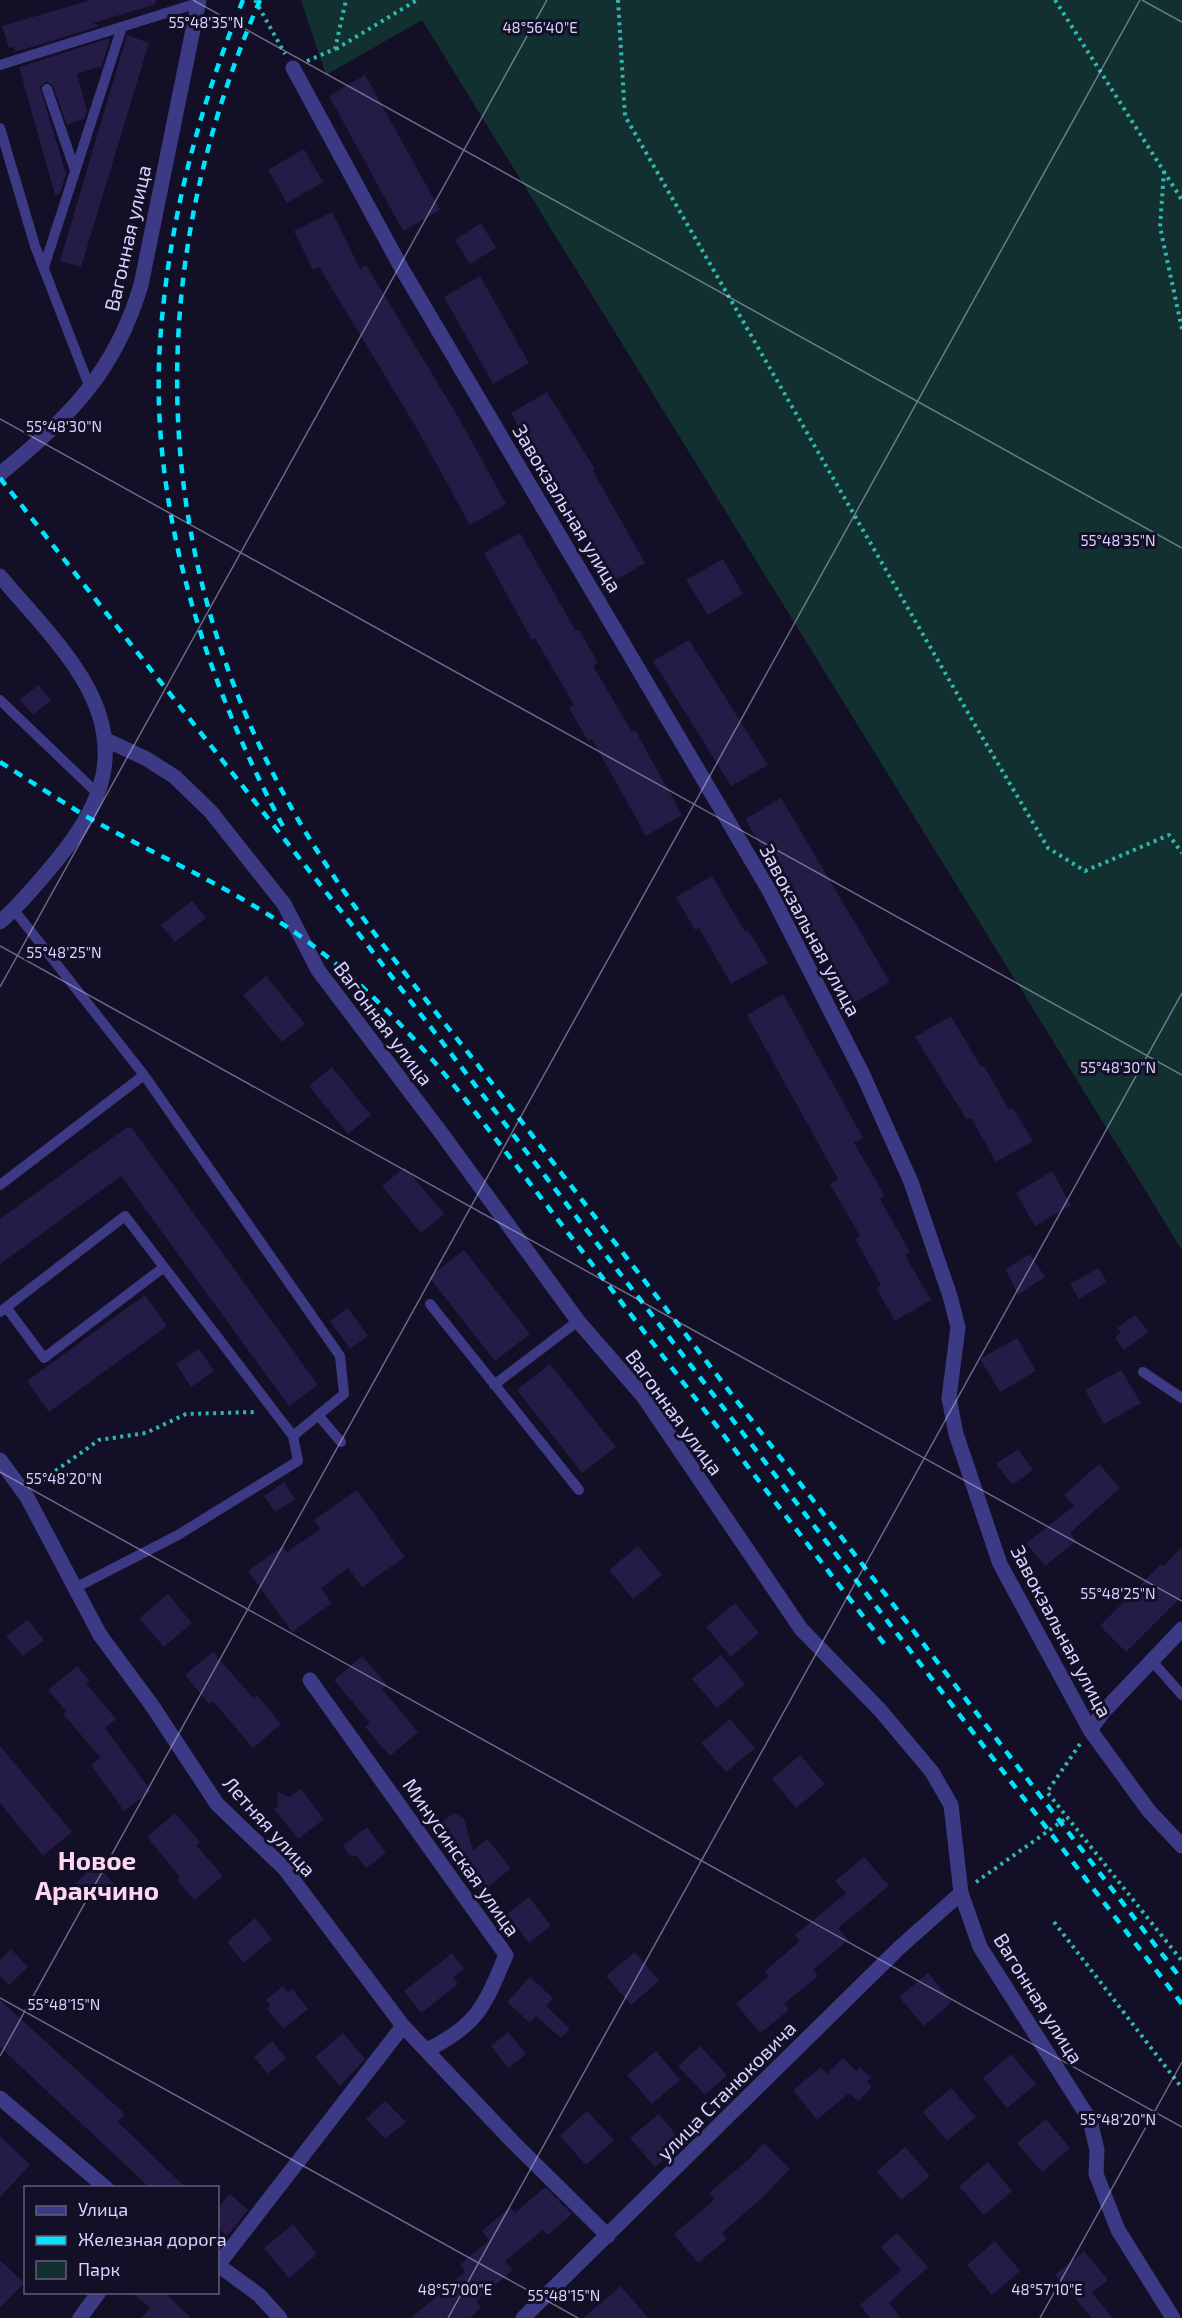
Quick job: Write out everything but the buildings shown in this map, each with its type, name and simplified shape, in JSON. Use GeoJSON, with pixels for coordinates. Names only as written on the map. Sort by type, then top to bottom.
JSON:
{"type":"FeatureCollection","features":[{"type":"Feature","properties":{"kind":"street","name":"Вагонная улица"},"geometry":{"type":"LineString","coordinates":[[0,474],[63,420],[90,388],[118,348],[131,318],[141,285],[198,2]]}},
{"type":"Feature","properties":{"kind":"street","name":"Завокзальная улица"},"geometry":{"type":"LineString","coordinates":[[293,68],[402,269],[770,892],[863,1075],[911,1182],[950,1296],[957,1327],[949,1398],[956,1434],[1000,1564],[1090,1730],[1149,1811],[1182,1846]]}},
{"type":"Feature","properties":{"kind":"street"},"geometry":{"type":"LineString","coordinates":[[0,576],[75,668],[94,702],[104,739],[104,772],[99,795],[89,817],[64,853],[14,910],[0,922]]}},
{"type":"Feature","properties":{"kind":"street","name":"Вагонная улица"},"geometry":{"type":"LineString","coordinates":[[104,739],[145,758],[175,777],[211,812],[284,904],[318,970],[442,1134],[578,1321],[643,1396],[801,1629],[880,1710],[932,1772],[951,1805],[961,1893],[980,1947],[1090,2120],[1097,2151],[1096,2174],[1118,2230],[1173,2318]]}},
{"type":"Feature","properties":{"kind":"street","name":"Летняя улица"},"geometry":{"type":"LineString","coordinates":[[0,1460],[24,1493],[100,1635],[217,1804],[285,1869],[403,2026],[513,2142],[608,2236]]}},
{"type":"Feature","properties":{"kind":"street"},"geometry":{"type":"LineString","coordinates":[[1090,1730],[1104,1711],[1182,1629]]}},
{"type":"Feature","properties":{"kind":"street","name":"Минусинская улица"},"geometry":{"type":"LineString","coordinates":[[310,1680],[506,1955],[486,2002],[456,2035],[427,2050]]}},
{"type":"Feature","properties":{"kind":"street","name":"улица Станюковича"},"geometry":{"type":"LineString","coordinates":[[524,2318],[899,1948],[961,1893]]}},
{"type":"Feature","properties":{"kind":"street"},"geometry":{"type":"LineString","coordinates":[[219,2264],[403,2026]]}},
{"type":"Feature","properties":{"kind":"street"},"geometry":{"type":"LineString","coordinates":[[0,2098],[105,2186]]}},
{"type":"Feature","properties":{"kind":"street"},"geometry":{"type":"LineString","coordinates":[[219,2266],[259,2295],[280,2318]]}},
{"type":"Feature","properties":{"kind":"street"},"geometry":{"type":"LineString","coordinates":[[80,2318],[98,2294]]}},
{"type":"Feature","properties":{"kind":"lane"},"geometry":{"type":"LineString","coordinates":[[0,65],[198,2]]}},
{"type":"Feature","properties":{"kind":"lane"},"geometry":{"type":"LineString","coordinates":[[44,267],[122,27]]}},
{"type":"Feature","properties":{"kind":"lane"},"geometry":{"type":"LineString","coordinates":[[47,89],[75,170]]}},
{"type":"Feature","properties":{"kind":"lane"},"geometry":{"type":"LineString","coordinates":[[0,128],[44,267],[90,388]]}},
{"type":"Feature","properties":{"kind":"lane"},"geometry":{"type":"LineString","coordinates":[[0,700],[99,795]]}},
{"type":"Feature","properties":{"kind":"lane"},"geometry":{"type":"LineString","coordinates":[[14,910],[144,1075],[340,1356],[344,1394],[293,1436]]}},
{"type":"Feature","properties":{"kind":"lane"},"geometry":{"type":"LineString","coordinates":[[0,1185],[144,1075]]}},
{"type":"Feature","properties":{"kind":"lane"},"geometry":{"type":"LineString","coordinates":[[75,1588],[178,1535],[298,1461],[293,1436],[271,1408],[164,1267],[125,1216],[3,1309],[44,1358],[164,1267]]}},
{"type":"Feature","properties":{"kind":"lane"},"geometry":{"type":"LineString","coordinates":[[430,1304],[579,1490]]}},
{"type":"Feature","properties":{"kind":"lane"},"geometry":{"type":"LineString","coordinates":[[494,1385],[578,1321]]}},
{"type":"Feature","properties":{"kind":"lane"},"geometry":{"type":"LineString","coordinates":[[1143,1372],[1182,1398]]}},
{"type":"Feature","properties":{"kind":"lane"},"geometry":{"type":"LineString","coordinates":[[318,1415],[341,1442]]}},
{"type":"Feature","properties":{"kind":"lane"},"geometry":{"type":"LineString","coordinates":[[1152,1661],[1182,1695]]}},
{"type":"Feature","properties":{"kind":"path"},"geometry":{"type":"LineString","coordinates":[[255,0],[293,68],[335,49],[417,0]]}},
{"type":"Feature","properties":{"kind":"path"},"geometry":{"type":"LineString","coordinates":[[335,49],[346,0]]}},
{"type":"Feature","properties":{"kind":"path"},"geometry":{"type":"LineString","coordinates":[[618,0],[626,116],[975,725],[1048,848],[1085,871],[1169,835],[1182,853]]}},
{"type":"Feature","properties":{"kind":"path"},"geometry":{"type":"LineString","coordinates":[[1055,0],[1182,200]]}},
{"type":"Feature","properties":{"kind":"path"},"geometry":{"type":"LineString","coordinates":[[1164,171],[1160,227],[1182,329]]}},
{"type":"Feature","properties":{"kind":"path"},"geometry":{"type":"LineString","coordinates":[[24,1493],[99,1440],[146,1433],[186,1414],[249,1413],[271,1408]]}},
{"type":"Feature","properties":{"kind":"path"},"geometry":{"type":"LineString","coordinates":[[1090,1730],[1047,1792],[1182,1961]]}},
{"type":"Feature","properties":{"kind":"path"},"geometry":{"type":"LineString","coordinates":[[961,1893],[1068,1817]]}},
{"type":"Feature","properties":{"kind":"path"},"geometry":{"type":"LineString","coordinates":[[1054,1922],[1182,2088]]}},
{"type":"Feature","properties":{"kind":"green space"},"geometry":{"type":"Polygon","coordinates":[[[301,0],[1182,0],[1182,1250],[422,20],[326,75],[301,0]]]}},
{"type":"Feature","properties":{"kind":"railway"},"geometry":{"type":"LineString","coordinates":[[243,0],[199,125],[178,211],[164,299],[160,343],[159,406],[164,469],[174,532],[189,594],[208,656],[231,716],[285,830]]}},
{"type":"Feature","properties":{"kind":"railway"},"geometry":{"type":"LineString","coordinates":[[260,0],[223,98],[197,197],[181,296],[177,395],[185,494],[204,592],[235,689],[279,785],[342,889],[390,954],[651,1289],[1182,1980]]}},
{"type":"Feature","properties":{"kind":"railway"},"geometry":{"type":"LineString","coordinates":[[0,478],[352,925],[1182,2004]]}},
{"type":"Feature","properties":{"kind":"railway"},"geometry":{"type":"LineString","coordinates":[[0,762],[89,818],[223,888],[275,919],[346,972],[388,1012],[428,1054],[465,1099],[889,1650]]}},
{"type":"Feature","properties":{"kind":"district","name":"Новое Аракчино"},"geometry":{"type":"Point","coordinates":[97,1874]}}]}
